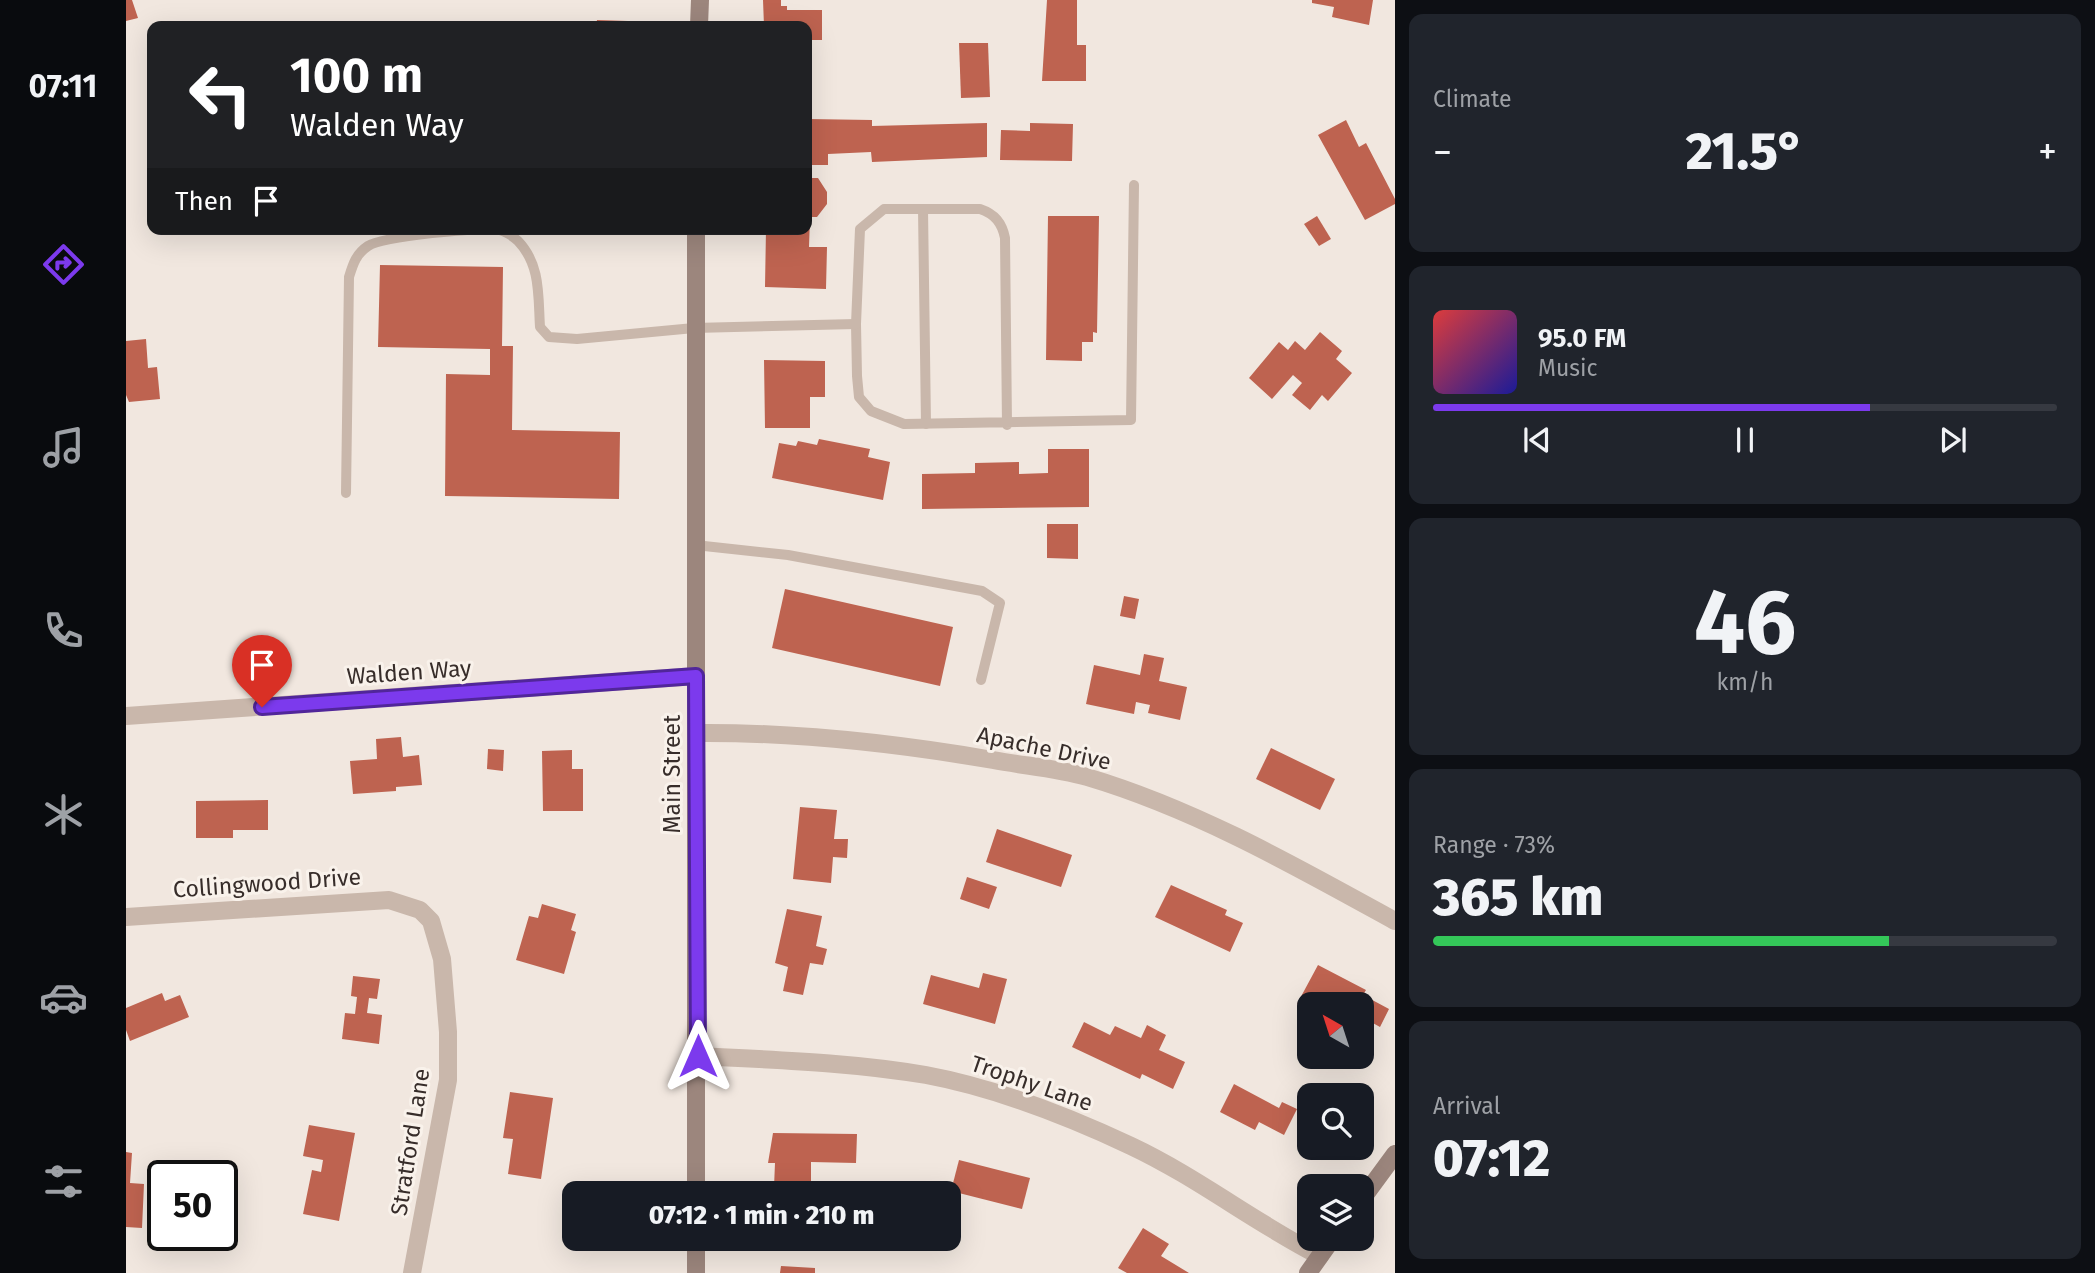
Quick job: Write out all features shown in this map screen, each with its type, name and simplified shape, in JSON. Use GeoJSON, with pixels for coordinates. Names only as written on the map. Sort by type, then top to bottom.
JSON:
{"type":"FeatureCollection","features":[{"type":"Feature","properties":{"kind":"main road"},"geometry":{"type":"LineString","coordinates":[[699,0],[699,21]]}},
{"type":"Feature","properties":{"kind":"main road","name":"Main Street"},"geometry":{"type":"LineString","coordinates":[[696,235],[696,1181]]}},
{"type":"Feature","properties":{"kind":"main road"},"geometry":{"type":"LineString","coordinates":[[1374,1183],[1395,1154]]}},
{"type":"Feature","properties":{"kind":"main road"},"geometry":{"type":"LineString","coordinates":[[696,1251],[696,1273]]}},
{"type":"Feature","properties":{"kind":"main road"},"geometry":{"type":"LineString","coordinates":[[1308,1273],[1324,1251]]}},
{"type":"Feature","properties":{"kind":"street","name":"Walden Way"},"geometry":{"type":"LineString","coordinates":[[126,716],[696,676]]}},
{"type":"Feature","properties":{"kind":"street","name":"Apache Drive"},"geometry":{"type":"LineString","coordinates":[[696,733],[805,735],[892,743],[1086,777],[1170,807],[1301,871],[1395,921]]}},
{"type":"Feature","properties":{"kind":"street","name":"Collingwood Drive"},"geometry":{"type":"LineString","coordinates":[[126,917],[358,900],[388,900],[410,905]]}},
{"type":"Feature","properties":{"kind":"street","name":"Stratford Lane"},"geometry":{"type":"LineString","coordinates":[[410,905],[432,921],[438,936],[447,1020],[448,1080],[412,1273]]}},
{"type":"Feature","properties":{"kind":"street","name":"Trophy Lane"},"geometry":{"type":"LineString","coordinates":[[698,1056],[846,1064],[928,1075],[984,1090],[1067,1118],[1133,1147],[1320,1256]]}},
{"type":"Feature","properties":{"kind":"lane"},"geometry":{"type":"LineString","coordinates":[[1007,425],[1005,238],[1002,227],[989,212],[980,209],[884,209],[860,229],[856,324],[859,397],[871,411],[887,420],[926,424],[1007,425],[1131,420],[1133,185]]}},
{"type":"Feature","properties":{"kind":"lane"},"geometry":{"type":"LineString","coordinates":[[923,209],[926,424]]}},
{"type":"Feature","properties":{"kind":"lane"},"geometry":{"type":"LineString","coordinates":[[346,493],[349,277],[357,255],[370,244],[394,237],[425,235]]}},
{"type":"Feature","properties":{"kind":"lane"},"geometry":{"type":"LineString","coordinates":[[509,235],[517,240],[531,258],[537,275],[540,327],[549,337],[577,339],[695,328],[856,324]]}},
{"type":"Feature","properties":{"kind":"lane"},"geometry":{"type":"LineString","coordinates":[[695,545],[788,555],[982,591],[1000,603],[981,680]]}},
{"type":"Feature","properties":{"kind":"building"},"geometry":{"type":"Polygon","coordinates":[[[126,0],[132,0],[138,18],[126,21],[126,0]]]}},
{"type":"Feature","properties":{"kind":"building"},"geometry":{"type":"Polygon","coordinates":[[[763,0],[781,0],[781,6],[787,6],[787,10],[822,10],[822,40],[812,40],[812,21],[764,21],[763,0]]]}},
{"type":"Feature","properties":{"kind":"building"},"geometry":{"type":"Polygon","coordinates":[[[1047,0],[1077,0],[1077,45],[1086,45],[1086,81],[1042,81],[1047,0]]]}},
{"type":"Feature","properties":{"kind":"building"},"geometry":{"type":"Polygon","coordinates":[[[1312,0],[1373,0],[1369,25],[1332,17],[1334,7],[1312,3],[1312,0]]]}},
{"type":"Feature","properties":{"kind":"building"},"geometry":{"type":"Polygon","coordinates":[[[959,43],[988,43],[990,97],[961,98],[959,43]]]}},
{"type":"Feature","properties":{"kind":"building"},"geometry":{"type":"Polygon","coordinates":[[[812,119],[872,120],[872,126],[987,123],[987,157],[872,162],[871,152],[828,154],[828,165],[812,165],[812,119]]]}},
{"type":"Feature","properties":{"kind":"building"},"geometry":{"type":"Polygon","coordinates":[[[1346,120],[1359,147],[1366,143],[1395,199],[1395,204],[1365,220],[1318,135],[1346,120]]]}},
{"type":"Feature","properties":{"kind":"building"},"geometry":{"type":"Polygon","coordinates":[[[1030,123],[1073,124],[1072,161],[1000,160],[1001,130],[1030,131],[1030,123]]]}},
{"type":"Feature","properties":{"kind":"building"},"geometry":{"type":"Polygon","coordinates":[[[812,178],[818,178],[827,192],[827,204],[817,217],[812,217],[812,178]]]}},
{"type":"Feature","properties":{"kind":"building"},"geometry":{"type":"Polygon","coordinates":[[[1048,216],[1099,216],[1097,333],[1093,332],[1093,342],[1082,342],[1082,361],[1046,360],[1048,216]]]}},
{"type":"Feature","properties":{"kind":"building"},"geometry":{"type":"Polygon","coordinates":[[[1317,216],[1331,239],[1319,246],[1304,224],[1317,216]]]}},
{"type":"Feature","properties":{"kind":"building"},"geometry":{"type":"Polygon","coordinates":[[[766,235],[809,235],[809,247],[827,247],[826,289],[765,287],[766,235]]]}},
{"type":"Feature","properties":{"kind":"building"},"geometry":{"type":"Polygon","coordinates":[[[380,265],[503,267],[502,346],[513,346],[512,430],[620,432],[619,499],[445,496],[446,374],[490,375],[490,349],[378,347],[380,265]]]}},
{"type":"Feature","properties":{"kind":"building"},"geometry":{"type":"Polygon","coordinates":[[[1320,332],[1342,351],[1336,359],[1352,373],[1328,401],[1322,395],[1310,410],[1292,395],[1302,383],[1293,375],[1272,399],[1249,378],[1279,342],[1288,350],[1295,341],[1305,350],[1320,332]]]}},
{"type":"Feature","properties":{"kind":"building"},"geometry":{"type":"Polygon","coordinates":[[[146,339],[148,368],[157,367],[160,399],[129,402],[126,395],[126,341],[146,339]]]}},
{"type":"Feature","properties":{"kind":"building"},"geometry":{"type":"Polygon","coordinates":[[[764,360],[825,361],[825,397],[810,397],[810,428],[765,428],[764,360]]]}},
{"type":"Feature","properties":{"kind":"building"},"geometry":{"type":"Polygon","coordinates":[[[819,439],[870,449],[868,457],[890,462],[883,500],[772,478],[779,443],[796,446],[798,441],[817,445],[819,439]]]}},
{"type":"Feature","properties":{"kind":"building"},"geometry":{"type":"Polygon","coordinates":[[[1048,449],[1089,449],[1089,507],[922,509],[922,474],[975,473],[975,463],[1019,462],[1019,474],[1048,473],[1048,449]]]}},
{"type":"Feature","properties":{"kind":"building"},"geometry":{"type":"Polygon","coordinates":[[[1047,524],[1078,524],[1078,559],[1047,558],[1047,524]]]}},
{"type":"Feature","properties":{"kind":"building"},"geometry":{"type":"Polygon","coordinates":[[[785,589],[953,627],[940,686],[772,648],[785,589]]]}},
{"type":"Feature","properties":{"kind":"building"},"geometry":{"type":"Polygon","coordinates":[[[1124,596],[1139,599],[1135,619],[1120,616],[1124,596]]]}},
{"type":"Feature","properties":{"kind":"building"},"geometry":{"type":"Polygon","coordinates":[[[1144,654],[1164,658],[1159,681],[1187,687],[1180,720],[1148,713],[1150,705],[1136,702],[1134,714],[1086,704],[1094,665],[1140,675],[1144,654]]]}},
{"type":"Feature","properties":{"kind":"building"},"geometry":{"type":"Polygon","coordinates":[[[401,737],[403,757],[419,755],[422,785],[396,787],[396,791],[353,794],[350,761],[377,759],[376,739],[401,737]]]}},
{"type":"Feature","properties":{"kind":"building"},"geometry":{"type":"Polygon","coordinates":[[[1271,748],[1335,779],[1320,810],[1256,779],[1271,748]]]}},
{"type":"Feature","properties":{"kind":"building"},"geometry":{"type":"Polygon","coordinates":[[[488,749],[504,750],[503,771],[487,769],[488,749]]]}},
{"type":"Feature","properties":{"kind":"building"},"geometry":{"type":"Polygon","coordinates":[[[572,750],[572,769],[583,769],[583,811],[543,811],[542,751],[572,750]]]}},
{"type":"Feature","properties":{"kind":"building"},"geometry":{"type":"Polygon","coordinates":[[[268,800],[268,830],[233,830],[233,838],[196,838],[196,801],[268,800]]]}},
{"type":"Feature","properties":{"kind":"building"},"geometry":{"type":"Polygon","coordinates":[[[800,807],[837,810],[834,839],[848,839],[847,858],[833,857],[831,883],[793,879],[800,807]]]}},
{"type":"Feature","properties":{"kind":"building"},"geometry":{"type":"Polygon","coordinates":[[[997,829],[1072,855],[1061,887],[986,862],[997,829]]]}},
{"type":"Feature","properties":{"kind":"building"},"geometry":{"type":"Polygon","coordinates":[[[967,877],[997,887],[989,909],[960,899],[967,877]]]}},
{"type":"Feature","properties":{"kind":"building"},"geometry":{"type":"Polygon","coordinates":[[[1171,885],[1227,910],[1225,915],[1243,923],[1230,952],[1155,917],[1171,885]]]}},
{"type":"Feature","properties":{"kind":"building"},"geometry":{"type":"Polygon","coordinates":[[[542,904],[576,914],[571,930],[576,932],[564,974],[516,960],[529,916],[538,918],[542,904]]]}},
{"type":"Feature","properties":{"kind":"building"},"geometry":{"type":"Polygon","coordinates":[[[787,909],[822,916],[816,946],[827,949],[823,965],[810,963],[803,995],[783,991],[788,967],[775,963],[787,909]]]}},
{"type":"Feature","properties":{"kind":"building"},"geometry":{"type":"Polygon","coordinates":[[[1318,965],[1366,990],[1365,992],[1303,992],[1318,965]]]}},
{"type":"Feature","properties":{"kind":"building"},"geometry":{"type":"Polygon","coordinates":[[[983,973],[1007,979],[995,1024],[923,1004],[931,975],[979,988],[983,973]]]}},
{"type":"Feature","properties":{"kind":"building"},"geometry":{"type":"Polygon","coordinates":[[[353,976],[380,979],[377,999],[369,998],[367,1013],[382,1015],[379,1044],[342,1039],[345,1013],[355,1014],[357,997],[351,996],[353,976]]]}},
{"type":"Feature","properties":{"kind":"building"},"geometry":{"type":"Polygon","coordinates":[[[162,993],[165,1001],[180,995],[189,1017],[130,1041],[126,1030],[126,1008],[162,993]]]}},
{"type":"Feature","properties":{"kind":"building"},"geometry":{"type":"Polygon","coordinates":[[[1374,1001],[1389,1009],[1380,1027],[1374,1024],[1374,1001]]]}},
{"type":"Feature","properties":{"kind":"building"},"geometry":{"type":"Polygon","coordinates":[[[1084,1022],[1110,1035],[1115,1026],[1141,1038],[1147,1025],[1166,1035],[1159,1050],[1185,1062],[1173,1089],[1142,1074],[1140,1079],[1072,1047],[1084,1022]]]}},
{"type":"Feature","properties":{"kind":"building"},"geometry":{"type":"Polygon","coordinates":[[[1234,1084],[1279,1108],[1282,1102],[1297,1109],[1284,1135],[1259,1122],[1255,1130],[1220,1112],[1234,1084]]]}},
{"type":"Feature","properties":{"kind":"building"},"geometry":{"type":"Polygon","coordinates":[[[510,1092],[553,1098],[541,1179],[508,1174],[513,1139],[503,1138],[510,1092]]]}},
{"type":"Feature","properties":{"kind":"building"},"geometry":{"type":"Polygon","coordinates":[[[309,1125],[355,1133],[339,1221],[303,1214],[312,1170],[321,1172],[323,1160],[303,1156],[309,1125]]]}},
{"type":"Feature","properties":{"kind":"building"},"geometry":{"type":"Polygon","coordinates":[[[773,1133],[857,1134],[856,1163],[811,1162],[811,1181],[774,1181],[775,1163],[768,1163],[773,1133]]]}},
{"type":"Feature","properties":{"kind":"building"},"geometry":{"type":"Polygon","coordinates":[[[126,1152],[132,1153],[130,1183],[144,1184],[142,1228],[126,1227],[126,1152]]]}},
{"type":"Feature","properties":{"kind":"building"},"geometry":{"type":"Polygon","coordinates":[[[959,1160],[1030,1178],[1022,1209],[961,1194],[961,1181],[954,1181],[959,1160]]]}},
{"type":"Feature","properties":{"kind":"building"},"geometry":{"type":"Polygon","coordinates":[[[1143,1228],[1169,1244],[1161,1256],[1189,1273],[1127,1273],[1118,1268],[1143,1228]]]}},
{"type":"Feature","properties":{"kind":"building"},"geometry":{"type":"Polygon","coordinates":[[[781,1266],[815,1268],[815,1273],[780,1273],[781,1266]]]}},
{"type":"Feature","properties":{"kind":"route"},"geometry":{"type":"LineString","coordinates":[[262,707],[696,676],[698,1056]]}}]}
